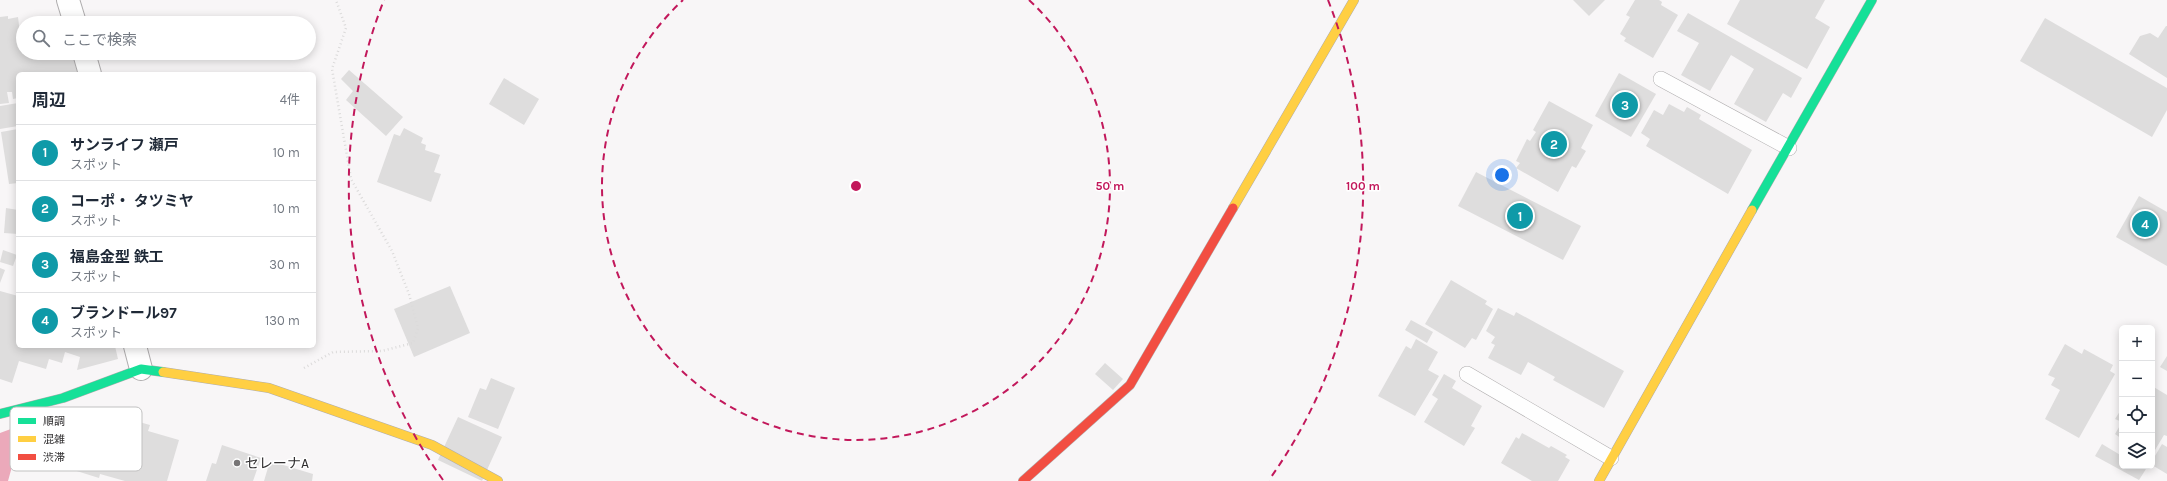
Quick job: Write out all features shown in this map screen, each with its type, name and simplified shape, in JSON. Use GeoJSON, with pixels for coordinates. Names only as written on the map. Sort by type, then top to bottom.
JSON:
{"type":"FeatureCollection","features":[{"type":"Feature","properties":{"kind":"street"},"geometry":{"type":"LineString","coordinates":[[68,0],[73,16]]}},
{"type":"Feature","properties":{"kind":"street"},"geometry":{"type":"LineString","coordinates":[[1023,481],[1130,385],[1354,0]]}},
{"type":"Feature","properties":{"kind":"street"},"geometry":{"type":"LineString","coordinates":[[1599,481],[1872,0]]}},
{"type":"Feature","properties":{"kind":"street"},"geometry":{"type":"LineString","coordinates":[[86,60],[89,72]]}},
{"type":"Feature","properties":{"kind":"street"},"geometry":{"type":"LineString","coordinates":[[136,348],[141,369]]}},
{"type":"Feature","properties":{"kind":"street"},"geometry":{"type":"LineString","coordinates":[[28,407],[63,398],[141,369],[269,388],[432,445],[498,481]]}},
{"type":"Feature","properties":{"kind":"street"},"geometry":{"type":"LineString","coordinates":[[0,414],[10,411]]}},
{"type":"Feature","properties":{"kind":"lane"},"geometry":{"type":"LineString","coordinates":[[1661,79],[1789,148]]}},
{"type":"Feature","properties":{"kind":"lane"},"geometry":{"type":"LineString","coordinates":[[1467,374],[1611,458]]}},
{"type":"Feature","properties":{"kind":"path"},"geometry":{"type":"LineString","coordinates":[[269,388],[333,352],[382,351],[413,344],[418,328],[409,294],[392,251],[351,179],[332,69],[346,28],[336,0]]}},
{"type":"Feature","properties":{"kind":"shaded area"},"geometry":{"type":"Polygon","coordinates":[[[10,429],[11,471],[8,481],[0,481],[0,433],[10,429]]]}},
{"type":"Feature","properties":{"kind":"building"},"geometry":{"type":"Polygon","coordinates":[[[1573,0],[1605,0],[1589,16],[1573,0]]]}},
{"type":"Feature","properties":{"kind":"building"},"geometry":{"type":"Polygon","coordinates":[[[1635,0],[1659,0],[1662,2],[1661,5],[1678,15],[1653,58],[1624,41],[1626,38],[1620,34],[1630,17],[1626,15],[1635,0]]]}},
{"type":"Feature","properties":{"kind":"building"},"geometry":{"type":"Polygon","coordinates":[[[1740,0],[1825,0],[1815,18],[1830,27],[1807,69],[1727,24],[1740,0]]]}},
{"type":"Feature","properties":{"kind":"building"},"geometry":{"type":"Polygon","coordinates":[[[1688,13],[1802,78],[1791,98],[1783,93],[1766,122],[1734,104],[1754,69],[1731,55],[1710,91],[1681,75],[1699,43],[1677,31],[1688,13]]]}},
{"type":"Feature","properties":{"kind":"building"},"geometry":{"type":"Polygon","coordinates":[[[8,16],[8,19],[16,17],[16,60],[78,60],[83,72],[16,72],[16,98],[13,99],[12,92],[7,92],[9,103],[0,104],[0,17],[8,16]]]}},
{"type":"Feature","properties":{"kind":"building"},"geometry":{"type":"Polygon","coordinates":[[[2045,18],[2167,88],[2167,110],[2152,137],[2020,61],[2045,18]]]}},
{"type":"Feature","properties":{"kind":"building"},"geometry":{"type":"Polygon","coordinates":[[[2166,26],[2167,78],[2129,54],[2140,36],[2150,33],[2158,38],[2166,26]]]}},
{"type":"Feature","properties":{"kind":"building"},"geometry":{"type":"Polygon","coordinates":[[[349,70],[403,117],[386,136],[346,100],[353,91],[341,79],[349,70]]]}},
{"type":"Feature","properties":{"kind":"building"},"geometry":{"type":"Polygon","coordinates":[[[1619,73],[1656,94],[1631,137],[1595,116],[1619,73]]]}},
{"type":"Feature","properties":{"kind":"building"},"geometry":{"type":"Polygon","coordinates":[[[504,78],[539,99],[524,125],[489,104],[504,78]]]}},
{"type":"Feature","properties":{"kind":"building"},"geometry":{"type":"Polygon","coordinates":[[[1549,101],[1593,125],[1581,148],[1586,151],[1576,168],[1572,166],[1558,192],[1516,168],[1520,163],[1516,161],[1527,139],[1530,141],[1536,132],[1533,130],[1549,101]]]}},
{"type":"Feature","properties":{"kind":"building"},"geometry":{"type":"Polygon","coordinates":[[[16,103],[16,126],[0,129],[0,106],[16,103]]]}},
{"type":"Feature","properties":{"kind":"building"},"geometry":{"type":"Polygon","coordinates":[[[1669,104],[1684,112],[1687,107],[1701,115],[1699,119],[1752,150],[1728,194],[1646,146],[1650,139],[1641,133],[1654,110],[1663,115],[1669,104]]]}},
{"type":"Feature","properties":{"kind":"building"},"geometry":{"type":"Polygon","coordinates":[[[404,128],[423,138],[421,143],[426,145],[425,150],[440,155],[434,172],[441,174],[431,202],[377,182],[394,134],[400,136],[404,128]]]}},
{"type":"Feature","properties":{"kind":"building"},"geometry":{"type":"Polygon","coordinates":[[[16,129],[16,183],[9,184],[1,132],[16,129]]]}},
{"type":"Feature","properties":{"kind":"building"},"geometry":{"type":"Polygon","coordinates":[[[1476,172],[1581,226],[1563,260],[1458,206],[1476,172]]]}},
{"type":"Feature","properties":{"kind":"building"},"geometry":{"type":"Polygon","coordinates":[[[2139,196],[2167,212],[2167,266],[2116,237],[2139,196]]]}},
{"type":"Feature","properties":{"kind":"building"},"geometry":{"type":"Polygon","coordinates":[[[6,208],[16,210],[16,234],[4,233],[6,208]]]}},
{"type":"Feature","properties":{"kind":"building"},"geometry":{"type":"Polygon","coordinates":[[[3,250],[16,255],[13,266],[0,262],[3,250]]]}},
{"type":"Feature","properties":{"kind":"building"},"geometry":{"type":"Polygon","coordinates":[[[0,268],[5,270],[0,283],[0,268]]]}},
{"type":"Feature","properties":{"kind":"building"},"geometry":{"type":"Polygon","coordinates":[[[1451,280],[1487,301],[1485,304],[1493,309],[1476,340],[1472,338],[1465,348],[1425,324],[1451,280]]]}},
{"type":"Feature","properties":{"kind":"building"},"geometry":{"type":"Polygon","coordinates":[[[450,286],[470,333],[414,357],[394,309],[450,286]]]}},
{"type":"Feature","properties":{"kind":"building"},"geometry":{"type":"Polygon","coordinates":[[[0,291],[16,295],[16,348],[115,348],[118,359],[77,370],[80,357],[65,352],[62,363],[49,359],[46,369],[19,361],[12,383],[0,379],[0,291]]]}},
{"type":"Feature","properties":{"kind":"building"},"geometry":{"type":"Polygon","coordinates":[[[1498,308],[1514,316],[1516,312],[1624,371],[1604,408],[1553,380],[1555,377],[1528,362],[1521,375],[1488,358],[1495,345],[1491,343],[1495,337],[1486,331],[1498,308]]]}},
{"type":"Feature","properties":{"kind":"building"},"geometry":{"type":"Polygon","coordinates":[[[1411,320],[1433,332],[1427,343],[1405,330],[1411,320]]]}},
{"type":"Feature","properties":{"kind":"building"},"geometry":{"type":"Polygon","coordinates":[[[1416,339],[1438,352],[1428,370],[1439,376],[1415,416],[1378,396],[1406,346],[1411,349],[1416,339]]]}},
{"type":"Feature","properties":{"kind":"building"},"geometry":{"type":"Polygon","coordinates":[[[2065,344],[2082,354],[2084,349],[2113,365],[2110,371],[2115,374],[2079,438],[2045,419],[2060,390],[2051,385],[2055,378],[2048,375],[2065,344]]]}},
{"type":"Feature","properties":{"kind":"building"},"geometry":{"type":"Polygon","coordinates":[[[2167,356],[2167,371],[2160,367],[2167,356]]]}},
{"type":"Feature","properties":{"kind":"building"},"geometry":{"type":"Polygon","coordinates":[[[1105,363],[1123,379],[1113,390],[1095,374],[1105,363]]]}},
{"type":"Feature","properties":{"kind":"building"},"geometry":{"type":"Polygon","coordinates":[[[1444,374],[1456,381],[1452,388],[1482,406],[1471,426],[1475,428],[1464,446],[1424,422],[1438,399],[1432,395],[1444,374]]]}},
{"type":"Feature","properties":{"kind":"building"},"geometry":{"type":"Polygon","coordinates":[[[491,378],[515,388],[498,429],[468,417],[480,388],[486,390],[491,378]]]}},
{"type":"Feature","properties":{"kind":"building"},"geometry":{"type":"Polygon","coordinates":[[[2155,388],[2167,395],[2167,436],[2164,435],[2155,450],[2155,388]]]}},
{"type":"Feature","properties":{"kind":"building"},"geometry":{"type":"Polygon","coordinates":[[[2119,413],[2119,421],[2115,419],[2119,413]]]}},
{"type":"Feature","properties":{"kind":"building"},"geometry":{"type":"Polygon","coordinates":[[[458,417],[502,437],[482,481],[438,460],[458,417]]]}},
{"type":"Feature","properties":{"kind":"building"},"geometry":{"type":"Polygon","coordinates":[[[142,423],[150,425],[148,431],[179,440],[167,481],[125,481],[100,474],[99,478],[77,471],[142,471],[142,423]]]}},
{"type":"Feature","properties":{"kind":"building"},"geometry":{"type":"Polygon","coordinates":[[[2119,427],[2119,437],[2115,434],[2119,427]]]}},
{"type":"Feature","properties":{"kind":"building"},"geometry":{"type":"Polygon","coordinates":[[[1522,433],[1549,448],[1551,446],[1567,455],[1565,457],[1570,460],[1558,481],[1532,481],[1501,463],[1516,437],[1519,439],[1522,433]]]}},
{"type":"Feature","properties":{"kind":"building"},"geometry":{"type":"Polygon","coordinates":[[[2102,444],[2119,454],[2119,469],[2146,469],[2139,480],[2095,456],[2102,444]]]}},
{"type":"Feature","properties":{"kind":"building"},"geometry":{"type":"Polygon","coordinates":[[[2162,444],[2167,447],[2167,474],[2155,467],[2155,456],[2162,444]]]}},
{"type":"Feature","properties":{"kind":"building","name":"セレーナA"},"geometry":{"type":"Polygon","coordinates":[[[222,445],[261,458],[253,481],[206,481],[212,463],[216,464],[222,445]]]}},
{"type":"Feature","properties":{"kind":"building"},"geometry":{"type":"Polygon","coordinates":[[[270,461],[313,474],[312,481],[264,481],[270,461]]]}},
{"type":"Feature","properties":{"kind":"traffic: fast"},"geometry":{"type":"LineString","coordinates":[[1752,210],[1872,0]]}},
{"type":"Feature","properties":{"kind":"traffic: fast"},"geometry":{"type":"LineString","coordinates":[[28,407],[63,398],[141,369],[163,372]]}},
{"type":"Feature","properties":{"kind":"traffic: fast"},"geometry":{"type":"LineString","coordinates":[[0,414],[10,411]]}},
{"type":"Feature","properties":{"kind":"traffic: slow"},"geometry":{"type":"LineString","coordinates":[[1233,208],[1354,0]]}},
{"type":"Feature","properties":{"kind":"traffic: slow"},"geometry":{"type":"LineString","coordinates":[[1599,481],[1752,210]]}},
{"type":"Feature","properties":{"kind":"traffic: slow"},"geometry":{"type":"LineString","coordinates":[[163,372],[269,388],[432,445],[498,481]]}},
{"type":"Feature","properties":{"kind":"traffic: jam"},"geometry":{"type":"LineString","coordinates":[[1023,481],[1130,385],[1233,208]]}},
{"type":"Feature","properties":{"kind":"place","name":"福島金型 鉄工"},"geometry":{"type":"Point","coordinates":[1625,105]}},
{"type":"Feature","properties":{"kind":"place","name":"コーポ・ タツミヤ"},"geometry":{"type":"Point","coordinates":[1554,144]}},
{"type":"Feature","properties":{"kind":"place","name":"サンライフ 瀬戸"},"geometry":{"type":"Point","coordinates":[1520,216]}},
{"type":"Feature","properties":{"kind":"place","name":"ブランドール97"},"geometry":{"type":"Point","coordinates":[2145,224]}},
{"type":"Feature","properties":{"kind":"place","name":"セレーナA"},"geometry":{"type":"Point","coordinates":[237,463]}}]}
